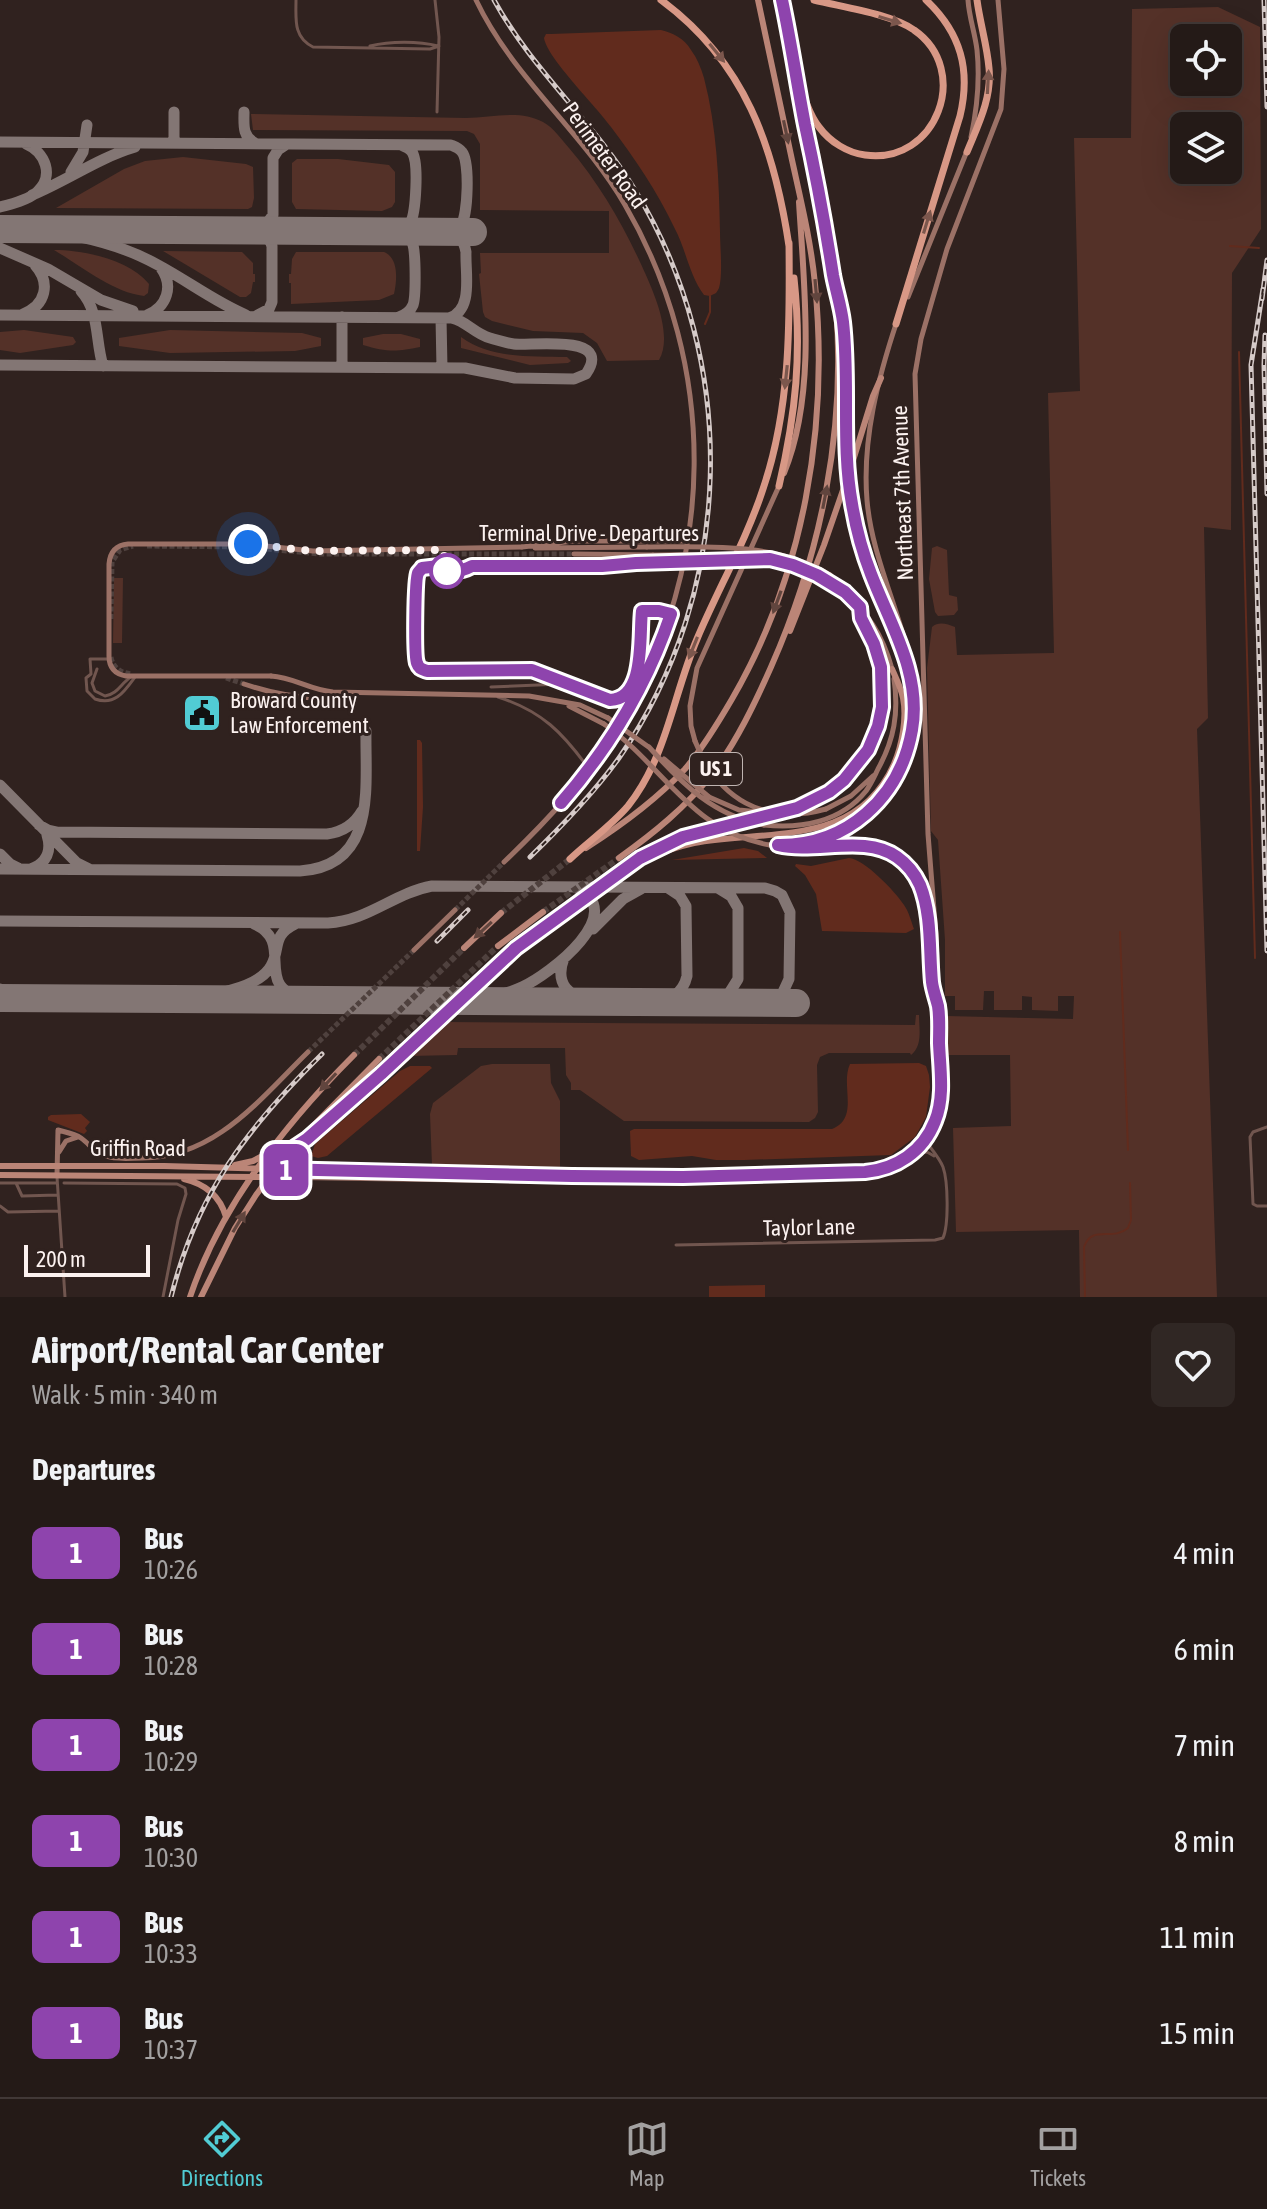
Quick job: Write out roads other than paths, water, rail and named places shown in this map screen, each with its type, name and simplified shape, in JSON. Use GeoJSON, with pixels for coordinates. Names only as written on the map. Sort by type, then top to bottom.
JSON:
{"type":"FeatureCollection","features":[{"type":"Feature","properties":{"kind":"highway"},"geometry":{"type":"LineString","coordinates":[[661,0],[715,51],[734,77],[750,104],[773,165],[789,243],[796,304],[797,381],[792,427],[779,486]]}},
{"type":"Feature","properties":{"kind":"highway"},"geometry":{"type":"LineString","coordinates":[[794,65],[817,125],[835,142],[857,154],[881,156],[905,149],[925,135],[938,115],[943,90],[941,69],[924,38],[903,23],[814,0]]}},
{"type":"Feature","properties":{"kind":"highway"},"geometry":{"type":"LineString","coordinates":[[896,324],[961,110],[964,79],[962,56],[951,28],[926,0]]}},
{"type":"Feature","properties":{"kind":"highway"},"geometry":{"type":"LineString","coordinates":[[967,152],[985,108],[989,83],[977,0]]}},
{"type":"Feature","properties":{"kind":"highway"},"geometry":{"type":"LineString","coordinates":[[570,859],[626,807],[652,769],[695,642],[758,504],[772,459],[786,381],[790,316],[789,243]]}},
{"type":"Feature","properties":{"kind":"main road","name":"US 1"},"geometry":{"type":"LineString","coordinates":[[570,859],[644,807],[694,757],[744,678],[764,636],[798,533],[808,487],[818,394],[819,332],[806,219],[758,0]]}},
{"type":"Feature","properties":{"kind":"main road","name":"US 1"},"geometry":{"type":"LineString","coordinates":[[619,858],[673,816],[715,770],[747,717],[778,652],[804,581],[821,517],[836,417],[838,370],[833,276],[782,3]]}},
{"type":"Feature","properties":{"kind":"main road"},"geometry":{"type":"LineString","coordinates":[[779,486],[794,443],[805,351],[805,273],[798,187]]}},
{"type":"Feature","properties":{"kind":"main road"},"geometry":{"type":"LineString","coordinates":[[833,276],[844,330],[849,489],[866,562],[904,653],[914,713]]}},
{"type":"Feature","properties":{"kind":"main road"},"geometry":{"type":"LineString","coordinates":[[778,652],[795,624],[881,378]]}},
{"type":"Feature","properties":{"kind":"main road"},"geometry":{"type":"LineString","coordinates":[[797,808],[683,837],[641,860],[694,843],[818,828],[846,818],[863,806],[882,785],[900,745],[903,698],[892,669]]}},
{"type":"Feature","properties":{"kind":"main road"},"geometry":{"type":"LineString","coordinates":[[516,948],[568,911]]}},
{"type":"Feature","properties":{"kind":"main road"},"geometry":{"type":"LineString","coordinates":[[498,946],[543,912]]}},
{"type":"Feature","properties":{"kind":"main road"},"geometry":{"type":"LineString","coordinates":[[464,948],[501,913]]}},
{"type":"Feature","properties":{"kind":"main road"},"geometry":{"type":"LineString","coordinates":[[288,1152],[307,1139],[404,1052]]}},
{"type":"Feature","properties":{"kind":"main road"},"geometry":{"type":"LineString","coordinates":[[190,1297],[212,1244],[258,1168],[313,1098],[354,1055]]}},
{"type":"Feature","properties":{"kind":"main road"},"geometry":{"type":"LineString","coordinates":[[201,1297],[229,1239],[269,1177],[324,1112],[379,1059]]}},
{"type":"Feature","properties":{"kind":"main road"},"geometry":{"type":"LineString","coordinates":[[228,1167],[253,1161],[270,1151]]}},
{"type":"Feature","properties":{"kind":"main road"},"geometry":{"type":"LineString","coordinates":[[288,1152],[291,1165],[299,1171]]}},
{"type":"Feature","properties":{"kind":"main road","name":"Griffin Road"},"geometry":{"type":"LineString","coordinates":[[0,1166],[275,1169]]}},
{"type":"Feature","properties":{"kind":"main road","name":"Griffin Road"},"geometry":{"type":"LineString","coordinates":[[0,1175],[57,1179],[165,1175],[269,1177]]}},
{"type":"Feature","properties":{"kind":"main road"},"geometry":{"type":"LineString","coordinates":[[165,1175],[194,1181],[211,1191],[220,1202],[226,1219]]}},
{"type":"Feature","properties":{"kind":"street"},"geometry":{"type":"LineString","coordinates":[[296,0],[297,28],[308,45],[322,48],[430,49],[439,46]]}},
{"type":"Feature","properties":{"kind":"street"},"geometry":{"type":"LineString","coordinates":[[435,0],[439,46],[437,112]]}},
{"type":"Feature","properties":{"kind":"street","name":"Perimeter Road"},"geometry":{"type":"LineString","coordinates":[[476,0],[492,31],[521,73],[586,148],[616,190],[641,234],[662,281],[680,338],[693,418],[694,486],[688,541],[665,632],[650,668],[620,724],[589,769],[554,812],[504,862]]}},
{"type":"Feature","properties":{"kind":"street"},"geometry":{"type":"LineString","coordinates":[[606,721],[699,815],[735,836],[770,845],[807,843],[829,837],[856,823],[892,785],[910,739],[915,692],[910,662],[877,557],[868,511],[867,449],[881,378],[896,324],[967,152],[975,117],[977,49],[968,0]]}},
{"type":"Feature","properties":{"kind":"street","name":"Northeast 7th Avenue"},"geometry":{"type":"LineString","coordinates":[[925,1140],[936,1120],[941,1097],[936,935],[928,834],[915,374],[921,339],[947,249],[1001,109],[1004,69],[998,0]]}},
{"type":"Feature","properties":{"kind":"street"},"geometry":{"type":"LineString","coordinates":[[779,486],[695,675],[690,713],[695,741],[718,782],[735,797],[761,810],[781,815],[826,809],[856,792],[878,769]]}},
{"type":"Feature","properties":{"kind":"street"},"geometry":{"type":"LineString","coordinates":[[522,547],[574,541],[688,541]]}},
{"type":"Feature","properties":{"kind":"street","name":"Terminal Drive - Departures"},"geometry":{"type":"LineString","coordinates":[[354,693],[320,690],[290,678],[271,676],[123,676],[113,671],[109,658],[109,561],[113,551],[128,544],[248,544],[313,551],[522,547],[743,549],[805,562],[860,607]]}},
{"type":"Feature","properties":{"kind":"street"},"geometry":{"type":"LineString","coordinates":[[574,554],[759,557],[827,577]]}},
{"type":"Feature","properties":{"kind":"street"},"geometry":{"type":"LineString","coordinates":[[649,747],[687,787],[707,803],[737,819],[791,827],[808,825],[837,814],[861,797],[870,786],[894,730],[896,699],[892,669],[882,640],[860,607]]}},
{"type":"Feature","properties":{"kind":"street"},"geometry":{"type":"LineString","coordinates":[[244,684],[295,697],[333,697],[354,693],[490,694],[529,696],[557,702],[606,721],[649,747],[709,797],[748,812],[768,813],[797,808],[829,792],[844,780],[868,750],[878,726],[883,698],[882,674],[874,644],[861,618],[860,607]]}},
{"type":"Feature","properties":{"kind":"street"},"geometry":{"type":"LineString","coordinates":[[91,674],[90,659],[112,660],[97,669],[85,681],[87,691],[95,699],[106,702],[121,695],[137,674],[125,680],[116,692],[105,696],[95,691],[92,683],[97,669]]}},
{"type":"Feature","properties":{"kind":"street"},"geometry":{"type":"LineString","coordinates":[[491,687],[562,684]]}},
{"type":"Feature","properties":{"kind":"street"},"geometry":{"type":"LineString","coordinates":[[490,694],[512,701],[548,722],[566,738],[589,769]]}},
{"type":"Feature","properties":{"kind":"street"},"geometry":{"type":"LineString","coordinates":[[778,845],[807,849],[874,847],[891,853],[909,868],[920,884],[924,899],[932,984],[938,1008]]}},
{"type":"Feature","properties":{"kind":"street"},"geometry":{"type":"LineString","coordinates":[[414,950],[455,910]]}},
{"type":"Feature","properties":{"kind":"street"},"geometry":{"type":"LineString","coordinates":[[65,1297],[57,1195],[58,1130],[79,1137],[96,1152],[109,1157],[156,1158],[190,1150],[232,1126],[308,1052]]}},
{"type":"Feature","properties":{"kind":"street"},"geometry":{"type":"LineString","coordinates":[[1267,1127],[1253,1132],[1250,1137],[1253,1204],[1267,1206]]}},
{"type":"Feature","properties":{"kind":"street"},"geometry":{"type":"LineString","coordinates":[[57,1157],[64,1142],[79,1137]]}},
{"type":"Feature","properties":{"kind":"street"},"geometry":{"type":"LineString","coordinates":[[275,1169],[555,1181],[877,1170],[896,1164],[925,1140],[938,1158]]}},
{"type":"Feature","properties":{"kind":"street"},"geometry":{"type":"LineString","coordinates":[[911,1154],[927,1152],[938,1158]]}},
{"type":"Feature","properties":{"kind":"street","name":"Taylor Lane"},"geometry":{"type":"LineString","coordinates":[[676,1245],[943,1238],[947,1222],[945,1172],[938,1158]]}},
{"type":"Feature","properties":{"kind":"street"},"geometry":{"type":"LineString","coordinates":[[555,1181],[565,1176]]}},
{"type":"Feature","properties":{"kind":"street"},"geometry":{"type":"LineString","coordinates":[[269,1177],[683,1177]]}},
{"type":"Feature","properties":{"kind":"street"},"geometry":{"type":"LineString","coordinates":[[0,1183],[57,1179]]}},
{"type":"Feature","properties":{"kind":"street"},"geometry":{"type":"LineString","coordinates":[[16,1183],[22,1196],[57,1195]]}},
{"type":"Feature","properties":{"kind":"street"},"geometry":{"type":"LineString","coordinates":[[64,1183],[177,1184],[185,1188],[163,1297]]}},
{"type":"Feature","properties":{"kind":"street"},"geometry":{"type":"LineString","coordinates":[[0,1206],[8,1212],[58,1211]]}},
{"type":"Feature","properties":{"kind":"waterway"},"geometry":{"type":"LineString","coordinates":[[1230,246],[1259,248]]}},
{"type":"Feature","properties":{"kind":"waterway"},"geometry":{"type":"LineString","coordinates":[[705,324],[710,312],[710,296]]}},
{"type":"Feature","properties":{"kind":"waterway"},"geometry":{"type":"LineString","coordinates":[[1239,352],[1255,958]]}},
{"type":"Feature","properties":{"kind":"waterway"},"geometry":{"type":"LineString","coordinates":[[1120,932],[1128,1150]]}},
{"type":"Feature","properties":{"kind":"waterway"},"geometry":{"type":"LineString","coordinates":[[1085,1297],[1084,1247],[1092,1236],[1116,1234],[1128,1228],[1131,1220],[1130,1183]]}},
{"type":"Feature","properties":{"kind":"tunnel"},"geometry":{"type":"LineString","coordinates":[[111,619],[112,562],[120,550],[133,546]]}},
{"type":"Feature","properties":{"kind":"tunnel"},"geometry":{"type":"LineString","coordinates":[[147,546],[246,547],[319,554],[574,554]]}},
{"type":"Feature","properties":{"kind":"tunnel"},"geometry":{"type":"LineString","coordinates":[[111,657],[118,669],[132,674]]}},
{"type":"Feature","properties":{"kind":"tunnel"},"geometry":{"type":"LineString","coordinates":[[226,678],[244,684]]}},
{"type":"Feature","properties":{"kind":"tunnel"},"geometry":{"type":"LineString","coordinates":[[543,912],[619,858]]}},
{"type":"Feature","properties":{"kind":"tunnel"},"geometry":{"type":"LineString","coordinates":[[568,911],[640,858]]}},
{"type":"Feature","properties":{"kind":"tunnel"},"geometry":{"type":"LineString","coordinates":[[501,913],[570,859]]}},
{"type":"Feature","properties":{"kind":"tunnel"},"geometry":{"type":"LineString","coordinates":[[455,910],[504,862]]}},
{"type":"Feature","properties":{"kind":"tunnel"},"geometry":{"type":"LineString","coordinates":[[379,1059],[498,946]]}},
{"type":"Feature","properties":{"kind":"tunnel"},"geometry":{"type":"LineString","coordinates":[[354,1055],[464,948]]}},
{"type":"Feature","properties":{"kind":"tunnel"},"geometry":{"type":"LineString","coordinates":[[404,1052],[516,948]]}},
{"type":"Feature","properties":{"kind":"tunnel"},"geometry":{"type":"LineString","coordinates":[[308,1052],[414,950]]}},
{"type":"Feature","properties":{"kind":"railway"},"geometry":{"type":"LineString","coordinates":[[494,0],[526,50],[601,141],[635,190],[670,257],[694,328],[707,402],[710,476],[703,551],[685,623],[657,693],[619,758],[577,809],[530,857]]}},
{"type":"Feature","properties":{"kind":"railway"},"geometry":{"type":"LineString","coordinates":[[1264,0],[1267,107]]}},
{"type":"Feature","properties":{"kind":"railway"},"geometry":{"type":"LineString","coordinates":[[1262,299],[1267,260]]}},
{"type":"Feature","properties":{"kind":"railway"},"geometry":{"type":"LineString","coordinates":[[1263,289],[1251,365],[1267,951]]}},
{"type":"Feature","properties":{"kind":"railway"},"geometry":{"type":"LineString","coordinates":[[1265,335],[1267,494]]}},
{"type":"Feature","properties":{"kind":"railway"},"geometry":{"type":"LineString","coordinates":[[437,941],[468,910]]}},
{"type":"Feature","properties":{"kind":"railway"},"geometry":{"type":"LineString","coordinates":[[171,1297],[195,1226],[228,1164],[270,1109],[322,1054]]}},
{"type":"Feature","properties":{"kind":"place","name":"Broward County Law Enforcement"},"geometry":{"type":"Point","coordinates":[202,713]}}]}
